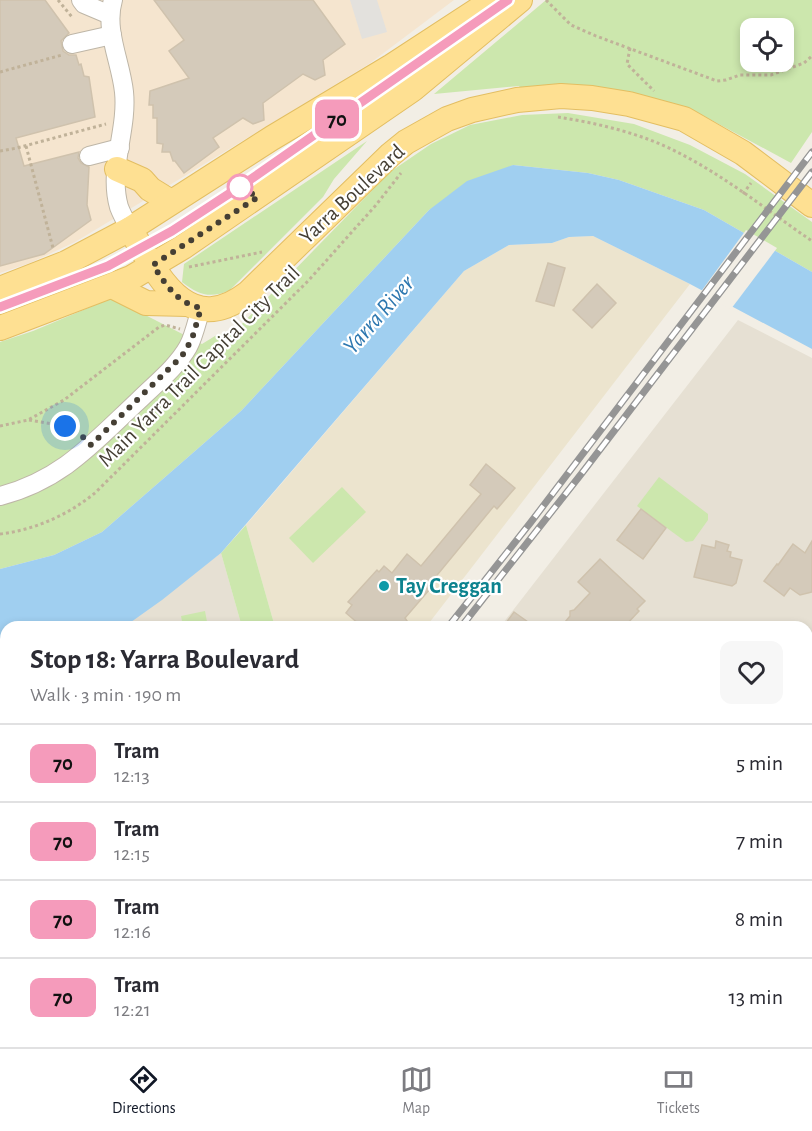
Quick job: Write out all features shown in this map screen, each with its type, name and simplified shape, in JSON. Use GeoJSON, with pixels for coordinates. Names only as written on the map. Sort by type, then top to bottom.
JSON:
{"type":"FeatureCollection","features":[{"type":"Feature","properties":{"kind":"main road"},"geometry":{"type":"LineString","coordinates":[[0,289],[66,263],[129,228],[392,66],[493,0]]}},
{"type":"Feature","properties":{"kind":"main road"},"geometry":{"type":"LineString","coordinates":[[0,328],[112,286],[153,265],[238,211],[413,89],[519,0]]}},
{"type":"Feature","properties":{"kind":"main road","name":"Yarra Boulevard"},"geometry":{"type":"LineString","coordinates":[[112,286],[146,303],[217,310],[238,301],[406,142],[447,119],[472,110],[507,102],[561,96],[592,98],[629,104],[684,119],[743,153],[812,205]]}},
{"type":"Feature","properties":{"kind":"main road"},"geometry":{"type":"LineString","coordinates":[[107,157],[171,202]]}},
{"type":"Feature","properties":{"kind":"main road"},"geometry":{"type":"LineString","coordinates":[[129,228],[169,289],[180,300],[194,306]]}},
{"type":"Feature","properties":{"kind":"street"},"geometry":{"type":"LineString","coordinates":[[81,0],[84,4],[112,8],[104,37],[124,89],[125,107],[107,157],[119,208],[129,228]]}},
{"type":"Feature","properties":{"kind":"street"},"geometry":{"type":"LineString","coordinates":[[69,49],[104,37]]}},
{"type":"Feature","properties":{"kind":"street"},"geometry":{"type":"LineString","coordinates":[[0,496],[20,491],[54,474],[76,459],[173,367],[188,347],[193,332],[194,306]]}},
{"type":"Feature","properties":{"kind":"path"},"geometry":{"type":"LineString","coordinates":[[58,0],[69,15],[104,37]]}},
{"type":"Feature","properties":{"kind":"path"},"geometry":{"type":"LineString","coordinates":[[546,0],[571,25],[717,81],[740,75],[771,75],[804,63],[812,56]]}},
{"type":"Feature","properties":{"kind":"path"},"geometry":{"type":"LineString","coordinates":[[630,48],[627,64],[660,96]]}},
{"type":"Feature","properties":{"kind":"path"},"geometry":{"type":"LineString","coordinates":[[0,72],[69,49]]}},
{"type":"Feature","properties":{"kind":"path"},"geometry":{"type":"LineString","coordinates":[[107,115],[107,157]]}},
{"type":"Feature","properties":{"kind":"path"},"geometry":{"type":"LineString","coordinates":[[557,117],[615,130],[676,151],[701,165],[812,241]]}},
{"type":"Feature","properties":{"kind":"path"},"geometry":{"type":"LineString","coordinates":[[0,151],[106,124]]}},
{"type":"Feature","properties":{"kind":"path"},"geometry":{"type":"LineString","coordinates":[[26,146],[54,252]]}},
{"type":"Feature","properties":{"kind":"path","name":"Main Yarra Trail Capital City Trail"},"geometry":{"type":"LineString","coordinates":[[0,534],[36,526],[80,506],[96,492],[309,280],[408,167]]}},
{"type":"Feature","properties":{"kind":"path"},"geometry":{"type":"LineString","coordinates":[[182,268],[264,252]]}},
{"type":"Feature","properties":{"kind":"path"},"geometry":{"type":"LineString","coordinates":[[0,426],[28,420],[64,400],[159,327],[165,325],[193,332]]}},
{"type":"Feature","properties":{"kind":"path"},"geometry":{"type":"LineString","coordinates":[[28,420],[65,426],[78,432],[91,445]]}},
{"type":"Feature","properties":{"kind":"shaded area"},"geometry":{"type":"Polygon","coordinates":[[[0,0],[454,0],[369,64],[75,242],[30,263],[0,273],[0,0]]]}},
{"type":"Feature","properties":{"kind":"shaded area"},"geometry":{"type":"Polygon","coordinates":[[[350,0],[377,0],[387,32],[362,39],[350,0]]]}},
{"type":"Feature","properties":{"kind":"shaded area"},"geometry":{"type":"Polygon","coordinates":[[[593,236],[690,284],[431,621],[273,621],[246,525],[464,271],[509,245],[552,243],[569,237],[593,236]]]}},
{"type":"Feature","properties":{"kind":"shaded area"},"geometry":{"type":"Polygon","coordinates":[[[738,320],[812,358],[812,621],[505,621],[738,320]]]}},
{"type":"Feature","properties":{"kind":"shaded area"},"geometry":{"type":"Polygon","coordinates":[[[221,553],[240,621],[132,621],[221,553]]]}},
{"type":"Feature","properties":{"kind":"green space"},"geometry":{"type":"Polygon","coordinates":[[[546,0],[812,0],[812,132],[791,163],[689,108],[521,89],[519,86],[434,94],[546,0]]]}},
{"type":"Feature","properties":{"kind":"green space"},"geometry":{"type":"Polygon","coordinates":[[[568,113],[634,124],[690,145],[745,174],[812,222],[812,272],[704,210],[619,180],[588,173],[513,165],[429,210],[241,411],[102,532],[54,555],[0,569],[0,342],[33,331],[112,298],[202,344],[215,336],[235,331],[390,172],[431,144],[470,125],[522,115],[568,113]]]}},
{"type":"Feature","properties":{"kind":"green space"},"geometry":{"type":"Polygon","coordinates":[[[367,141],[334,179],[323,197],[230,290],[211,295],[199,293],[182,282],[184,264],[367,141]]]}},
{"type":"Feature","properties":{"kind":"green space"},"geometry":{"type":"Polygon","coordinates":[[[659,477],[708,514],[708,520],[693,541],[686,542],[637,506],[659,477]]]}},
{"type":"Feature","properties":{"kind":"green space"},"geometry":{"type":"Polygon","coordinates":[[[342,487],[366,512],[313,563],[289,538],[342,487]]]}},
{"type":"Feature","properties":{"kind":"green space"},"geometry":{"type":"Polygon","coordinates":[[[246,525],[273,621],[240,621],[221,553],[246,525]]]}},
{"type":"Feature","properties":{"kind":"green space"},"geometry":{"type":"Polygon","coordinates":[[[205,611],[207,621],[182,621],[181,616],[205,611]]]}},
{"type":"Feature","properties":{"kind":"water","name":"Yarra River"},"geometry":{"type":"Polygon","coordinates":[[[513,165],[588,173],[619,180],[704,210],[812,272],[812,349],[690,284],[593,236],[569,237],[552,243],[509,245],[464,271],[221,553],[162,600],[132,621],[0,621],[0,569],[54,555],[102,532],[241,411],[429,210],[467,181],[513,165]]]}},
{"type":"Feature","properties":{"kind":"pier"},"geometry":{"type":"Polygon","coordinates":[[[746,230],[777,248],[731,309],[700,293],[746,230]]]}},
{"type":"Feature","properties":{"kind":"building"},"geometry":{"type":"Polygon","coordinates":[[[0,0],[45,0],[69,33],[61,41],[63,51],[69,55],[76,55],[84,76],[89,77],[95,117],[16,138],[24,166],[79,152],[78,158],[81,163],[89,167],[87,205],[91,220],[44,254],[0,266],[0,0]]]}},
{"type":"Feature","properties":{"kind":"building"},"geometry":{"type":"Polygon","coordinates":[[[154,0],[313,0],[345,44],[323,60],[325,75],[315,80],[303,74],[263,103],[264,120],[253,124],[243,118],[213,138],[219,147],[184,173],[173,161],[170,152],[162,152],[163,144],[157,143],[157,118],[153,118],[153,105],[149,105],[150,91],[189,78],[169,51],[184,40],[154,0]]]}},
{"type":"Feature","properties":{"kind":"building"},"geometry":{"type":"Polygon","coordinates":[[[548,263],[565,268],[554,306],[536,301],[548,263]]]}},
{"type":"Feature","properties":{"kind":"building"},"geometry":{"type":"Polygon","coordinates":[[[597,284],[616,303],[592,328],[573,310],[597,284]]]}},
{"type":"Feature","properties":{"kind":"building"},"geometry":{"type":"Polygon","coordinates":[[[486,464],[515,488],[497,509],[494,506],[433,580],[436,582],[405,618],[407,621],[355,621],[346,613],[352,605],[348,602],[377,570],[379,572],[384,566],[392,573],[407,554],[421,566],[481,494],[470,485],[486,464]]]}},
{"type":"Feature","properties":{"kind":"building"},"geometry":{"type":"Polygon","coordinates":[[[641,509],[666,528],[643,559],[617,540],[641,509]]]}},
{"type":"Feature","properties":{"kind":"building"},"geometry":{"type":"Polygon","coordinates":[[[716,541],[729,545],[727,551],[731,552],[730,557],[742,560],[736,583],[732,586],[694,577],[702,545],[715,548],[716,541]]]}},
{"type":"Feature","properties":{"kind":"building"},"geometry":{"type":"Polygon","coordinates":[[[812,541],[812,592],[800,595],[790,588],[784,596],[764,581],[793,544],[805,553],[812,541]]]}},
{"type":"Feature","properties":{"kind":"building"},"geometry":{"type":"Polygon","coordinates":[[[600,559],[645,601],[630,621],[566,621],[570,616],[570,611],[574,610],[590,593],[578,582],[600,559]]]}},
{"type":"Feature","properties":{"kind":"building"},"geometry":{"type":"Polygon","coordinates":[[[514,612],[527,621],[507,621],[514,612]]]}},
{"type":"Feature","properties":{"kind":"tram line","name":"70"},"geometry":{"type":"LineString","coordinates":[[0,307],[108,266],[172,231],[244,184],[508,0]]}},
{"type":"Feature","properties":{"kind":"tram line"},"geometry":{"type":"LineString","coordinates":[[0,307],[107,266],[172,231],[244,184],[509,0]]}},
{"type":"Feature","properties":{"kind":"railway"},"geometry":{"type":"LineString","coordinates":[[453,621],[531,522],[812,152]]}},
{"type":"Feature","properties":{"kind":"railway"},"geometry":{"type":"LineString","coordinates":[[466,621],[812,172]]}},
{"type":"Feature","properties":{"kind":"place","name":"Tay Creggan"},"geometry":{"type":"Point","coordinates":[384,586]}},
{"type":"Feature","properties":{"kind":"route"},"geometry":{"type":"LineString","coordinates":[[65,426],[78,432],[91,445],[182,356],[192,339],[201,308],[180,300],[169,289],[153,265],[183,248],[258,197],[240,187]]}}]}
